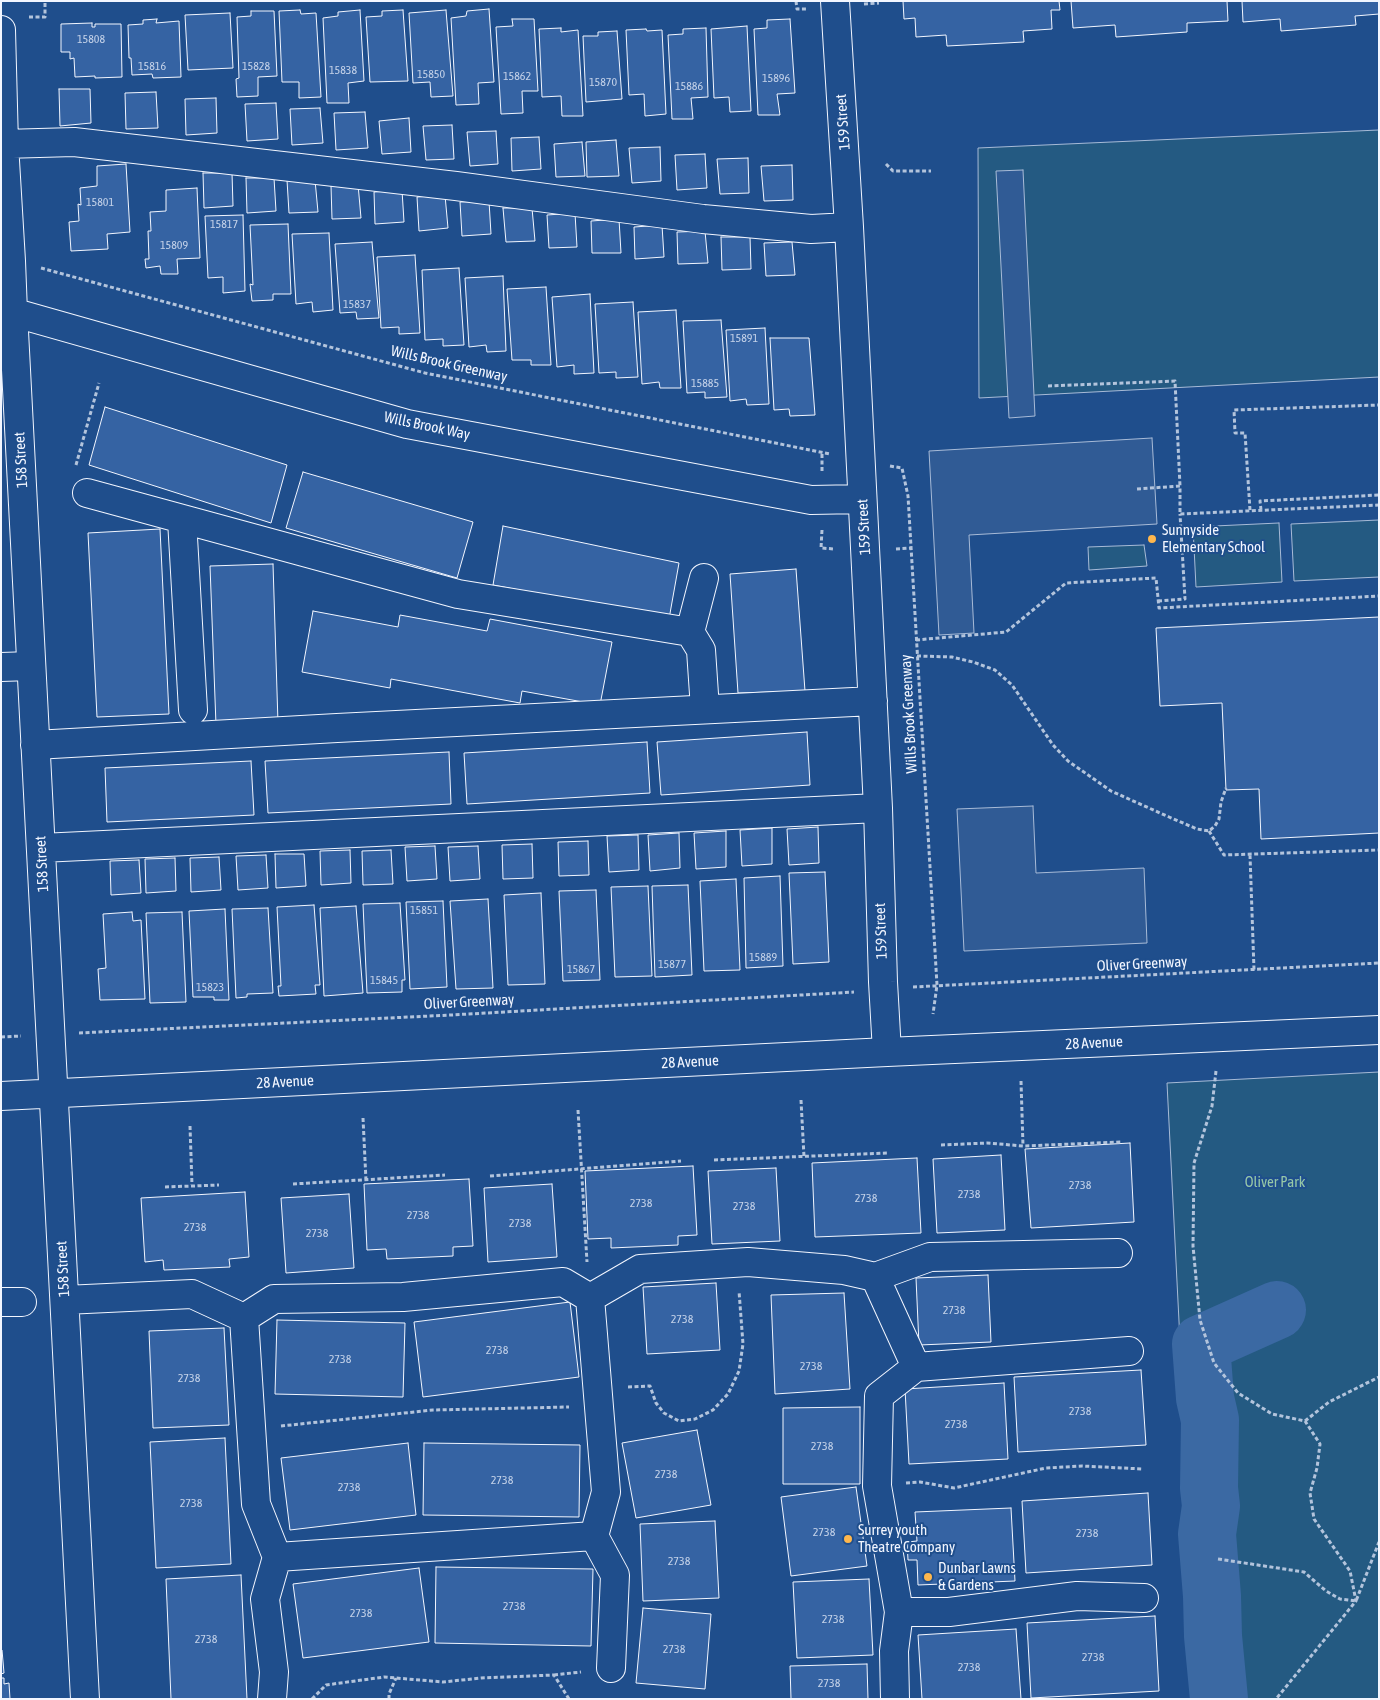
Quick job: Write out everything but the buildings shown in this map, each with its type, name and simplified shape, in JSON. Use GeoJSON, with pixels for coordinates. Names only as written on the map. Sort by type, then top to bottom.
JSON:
{"type":"FeatureCollection","features":[{"type":"Feature","properties":{"kind":"street","name":"159 Street"},"geometry":{"type":"LineString","coordinates":[[836,1],[878,808],[887,1052]]}},
{"type":"Feature","properties":{"kind":"street","name":"158 Street"},"geometry":{"type":"LineString","coordinates":[[1,30],[4,144],[11,260],[7,311],[31,666],[86,1699]]}},
{"type":"Feature","properties":{"kind":"street"},"geometry":{"type":"LineString","coordinates":[[4,144],[74,142],[456,186],[702,219],[811,229],[849,227]]}},
{"type":"Feature","properties":{"kind":"street","name":"Wills Brook Way"},"geometry":{"type":"LineString","coordinates":[[7,311],[407,424],[811,500],[862,499]]}},
{"type":"Feature","properties":{"kind":"street"},"geometry":{"type":"LineString","coordinates":[[87,493],[458,594],[690,632]]}},
{"type":"Feature","properties":{"kind":"street"},"geometry":{"type":"LineString","coordinates":[[182,520],[194,710]]}},
{"type":"Feature","properties":{"kind":"street"},"geometry":{"type":"LineString","coordinates":[[704,578],[690,632],[701,650],[705,709]]}},
{"type":"Feature","properties":{"kind":"street"},"geometry":{"type":"LineString","coordinates":[[1,667],[31,666]]}},
{"type":"Feature","properties":{"kind":"street"},"geometry":{"type":"LineString","coordinates":[[35,745],[705,709],[872,702]]}},
{"type":"Feature","properties":{"kind":"street"},"geometry":{"type":"LineString","coordinates":[[41,848],[878,808]]}},
{"type":"Feature","properties":{"kind":"street","name":"28 Avenue"},"geometry":{"type":"LineString","coordinates":[[1,1096],[887,1052],[1379,1030]]}},
{"type":"Feature","properties":{"kind":"street"},"geometry":{"type":"LineString","coordinates":[[590,1298],[640,1269],[748,1262],[844,1270],[875,1277],[930,1257],[1118,1253]]}},
{"type":"Feature","properties":{"kind":"street"},"geometry":{"type":"LineString","coordinates":[[875,1277],[916,1367]]}},
{"type":"Feature","properties":{"kind":"street"},"geometry":{"type":"LineString","coordinates":[[244,1318],[274,1299],[402,1297],[562,1282],[590,1298]]}},
{"type":"Feature","properties":{"kind":"street"},"geometry":{"type":"LineString","coordinates":[[65,1300],[192,1294],[244,1318]]}},
{"type":"Feature","properties":{"kind":"street"},"geometry":{"type":"LineString","coordinates":[[590,1298],[606,1492],[594,1536],[615,1576],[611,1668]]}},
{"type":"Feature","properties":{"kind":"street"},"geometry":{"type":"LineString","coordinates":[[244,1318],[256,1504],[277,1557],[265,1599],[274,1672],[272,1699]]}},
{"type":"Feature","properties":{"kind":"street"},"geometry":{"type":"LineString","coordinates":[[895,1699],[894,1651],[899,1612],[877,1486],[878,1396],[916,1367],[1129,1351]]}},
{"type":"Feature","properties":{"kind":"street"},"geometry":{"type":"LineString","coordinates":[[277,1557],[594,1536]]}},
{"type":"Feature","properties":{"kind":"street"},"geometry":{"type":"LineString","coordinates":[[899,1612],[949,1612],[1078,1596],[1144,1598]]}},
{"type":"Feature","properties":{"kind":"path"},"geometry":{"type":"LineString","coordinates":[[27,17],[45,17],[46,1]]}},
{"type":"Feature","properties":{"kind":"path"},"geometry":{"type":"LineString","coordinates":[[886,164],[893,171],[931,171]]}},
{"type":"Feature","properties":{"kind":"path","name":"Wills Brook Greenway"},"geometry":{"type":"LineString","coordinates":[[57,272],[425,373],[831,454]]}},
{"type":"Feature","properties":{"kind":"path"},"geometry":{"type":"LineString","coordinates":[[1048,386],[1175,381],[1185,599],[1158,601]]}},
{"type":"Feature","properties":{"kind":"path"},"geometry":{"type":"LineString","coordinates":[[75,468],[99,382]]}},
{"type":"Feature","properties":{"kind":"path"},"geometry":{"type":"LineString","coordinates":[[1250,510],[1245,432],[1235,432],[1234,410],[1379,405]]}},
{"type":"Feature","properties":{"kind":"path"},"geometry":{"type":"LineString","coordinates":[[822,452],[822,476]]}},
{"type":"Feature","properties":{"kind":"path","name":"Wills Brook Greenway"},"geometry":{"type":"LineString","coordinates":[[885,465],[902,468],[908,496],[937,985],[933,1014]]}},
{"type":"Feature","properties":{"kind":"path"},"geometry":{"type":"LineString","coordinates":[[1136,489],[1180,486]]}},
{"type":"Feature","properties":{"kind":"path"},"geometry":{"type":"LineString","coordinates":[[1261,510],[1260,501],[1379,495]]}},
{"type":"Feature","properties":{"kind":"path"},"geometry":{"type":"LineString","coordinates":[[1180,514],[1379,505]]}},
{"type":"Feature","properties":{"kind":"path"},"geometry":{"type":"LineString","coordinates":[[822,529],[821,548],[840,550]]}},
{"type":"Feature","properties":{"kind":"path"},"geometry":{"type":"LineString","coordinates":[[916,640],[1006,632],[1066,583],[1156,578],[1159,608],[1379,596]]}},
{"type":"Feature","properties":{"kind":"path"},"geometry":{"type":"LineString","coordinates":[[917,656],[952,657],[995,670],[1012,685],[1053,745],[1076,767],[1111,791],[1197,829],[1209,831],[1224,855],[1379,850]]}},
{"type":"Feature","properties":{"kind":"path"},"geometry":{"type":"LineString","coordinates":[[1209,831],[1219,819],[1221,802],[1226,788]]}},
{"type":"Feature","properties":{"kind":"path"},"geometry":{"type":"LineString","coordinates":[[1250,854],[1254,970]]}},
{"type":"Feature","properties":{"kind":"path","name":"Oliver Greenway"},"geometry":{"type":"LineString","coordinates":[[906,988],[1379,964]]}},
{"type":"Feature","properties":{"kind":"path","name":"Oliver Greenway"},"geometry":{"type":"LineString","coordinates":[[80,1033],[860,992]]}},
{"type":"Feature","properties":{"kind":"path"},"geometry":{"type":"LineString","coordinates":[[1,1037],[25,1036]]}},
{"type":"Feature","properties":{"kind":"path"},"geometry":{"type":"LineString","coordinates":[[1216,1071],[1212,1106],[1194,1163],[1193,1246],[1200,1320],[1214,1363],[1238,1393],[1272,1414],[1304,1421],[1320,1444],[1317,1468],[1310,1493],[1314,1519],[1350,1571],[1356,1601]]}},
{"type":"Feature","properties":{"kind":"path"},"geometry":{"type":"LineString","coordinates":[[1021,1081],[1023,1146]]}},
{"type":"Feature","properties":{"kind":"path"},"geometry":{"type":"LineString","coordinates":[[801,1100],[804,1157]]}},
{"type":"Feature","properties":{"kind":"path"},"geometry":{"type":"LineString","coordinates":[[578,1110],[590,1298]]}},
{"type":"Feature","properties":{"kind":"path"},"geometry":{"type":"LineString","coordinates":[[363,1118],[366,1181]]}},
{"type":"Feature","properties":{"kind":"path"},"geometry":{"type":"LineString","coordinates":[[190,1126],[192,1186]]}},
{"type":"Feature","properties":{"kind":"path"},"geometry":{"type":"LineString","coordinates":[[940,1145],[987,1143],[1023,1146],[1122,1142]]}},
{"type":"Feature","properties":{"kind":"path"},"geometry":{"type":"LineString","coordinates":[[714,1160],[888,1153]]}},
{"type":"Feature","properties":{"kind":"path"},"geometry":{"type":"LineString","coordinates":[[490,1176],[681,1161]]}},
{"type":"Feature","properties":{"kind":"path"},"geometry":{"type":"LineString","coordinates":[[294,1184],[445,1175]]}},
{"type":"Feature","properties":{"kind":"path"},"geometry":{"type":"LineString","coordinates":[[165,1187],[219,1185]]}},
{"type":"Feature","properties":{"kind":"path"},"geometry":{"type":"LineString","coordinates":[[621,1387],[650,1386],[656,1403],[664,1413],[679,1420],[695,1419],[713,1410],[728,1394],[739,1371],[743,1344],[739,1292],[748,1262]]}},
{"type":"Feature","properties":{"kind":"path"},"geometry":{"type":"LineString","coordinates":[[1304,1421],[1329,1402],[1379,1377]]}},
{"type":"Feature","properties":{"kind":"path"},"geometry":{"type":"LineString","coordinates":[[252,1430],[433,1410],[572,1407]]}},
{"type":"Feature","properties":{"kind":"path"},"geometry":{"type":"LineString","coordinates":[[877,1486],[920,1482],[954,1488],[1046,1468],[1082,1466],[1143,1469]]}},
{"type":"Feature","properties":{"kind":"path"},"geometry":{"type":"LineString","coordinates":[[1276,1699],[1356,1601],[1379,1542]]}},
{"type":"Feature","properties":{"kind":"path"},"geometry":{"type":"LineString","coordinates":[[1218,1559],[1304,1572],[1326,1591],[1340,1599],[1356,1601]]}},
{"type":"Feature","properties":{"kind":"path"},"geometry":{"type":"LineString","coordinates":[[312,1699],[326,1685],[384,1677],[443,1682],[481,1678],[554,1675],[568,1699]]}},
{"type":"Feature","properties":{"kind":"path"},"geometry":{"type":"LineString","coordinates":[[389,1699],[389,1694],[396,1678]]}},
{"type":"Feature","properties":{"kind":"green space"},"geometry":{"type":"Polygon","coordinates":[[[1379,130],[1379,377],[979,398],[978,148],[1379,130]]]}},
{"type":"Feature","properties":{"kind":"green space"},"geometry":{"type":"Polygon","coordinates":[[[1379,520],[1379,577],[1294,581],[1291,524],[1379,520]]]}},
{"type":"Feature","properties":{"kind":"green space"},"geometry":{"type":"Polygon","coordinates":[[[1279,523],[1282,582],[1196,587],[1193,527],[1279,523]]]}},
{"type":"Feature","properties":{"kind":"green space"},"geometry":{"type":"Polygon","coordinates":[[[1144,545],[1147,566],[1089,570],[1088,547],[1144,545]]]}},
{"type":"Feature","properties":{"kind":"green space","name":"Oliver Park"},"geometry":{"type":"Polygon","coordinates":[[[1379,1072],[1379,1699],[1198,1699],[1167,1083],[1379,1072]]]}},
{"type":"Feature","properties":{"kind":"shaded area"},"geometry":{"type":"Polygon","coordinates":[[[1023,170],[1035,416],[1009,418],[996,171],[1023,170]]]}},
{"type":"Feature","properties":{"kind":"shaded area"},"geometry":{"type":"Polygon","coordinates":[[[1152,438],[1157,524],[969,535],[974,633],[939,635],[929,451],[1152,438]]]}},
{"type":"Feature","properties":{"kind":"shaded area"},"geometry":{"type":"Polygon","coordinates":[[[1033,806],[1036,873],[1144,868],[1147,943],[964,951],[957,809],[1033,806]]]}},
{"type":"Feature","properties":{"kind":"waterway"},"geometry":{"type":"LineString","coordinates":[[1219,1699],[1207,1534],[1211,1506],[1209,1488],[1210,1420],[1205,1398],[1201,1344],[1277,1310]]}},
{"type":"Feature","properties":{"kind":"place","name":"Sunnyside Elementary School"},"geometry":{"type":"Point","coordinates":[1152,539]}},
{"type":"Feature","properties":{"kind":"place","name":"Surrey youth Theatre Company"},"geometry":{"type":"Point","coordinates":[848,1539]}},
{"type":"Feature","properties":{"kind":"place","name":"Dunbar Lawns & Gardens"},"geometry":{"type":"Point","coordinates":[928,1577]}}]}
